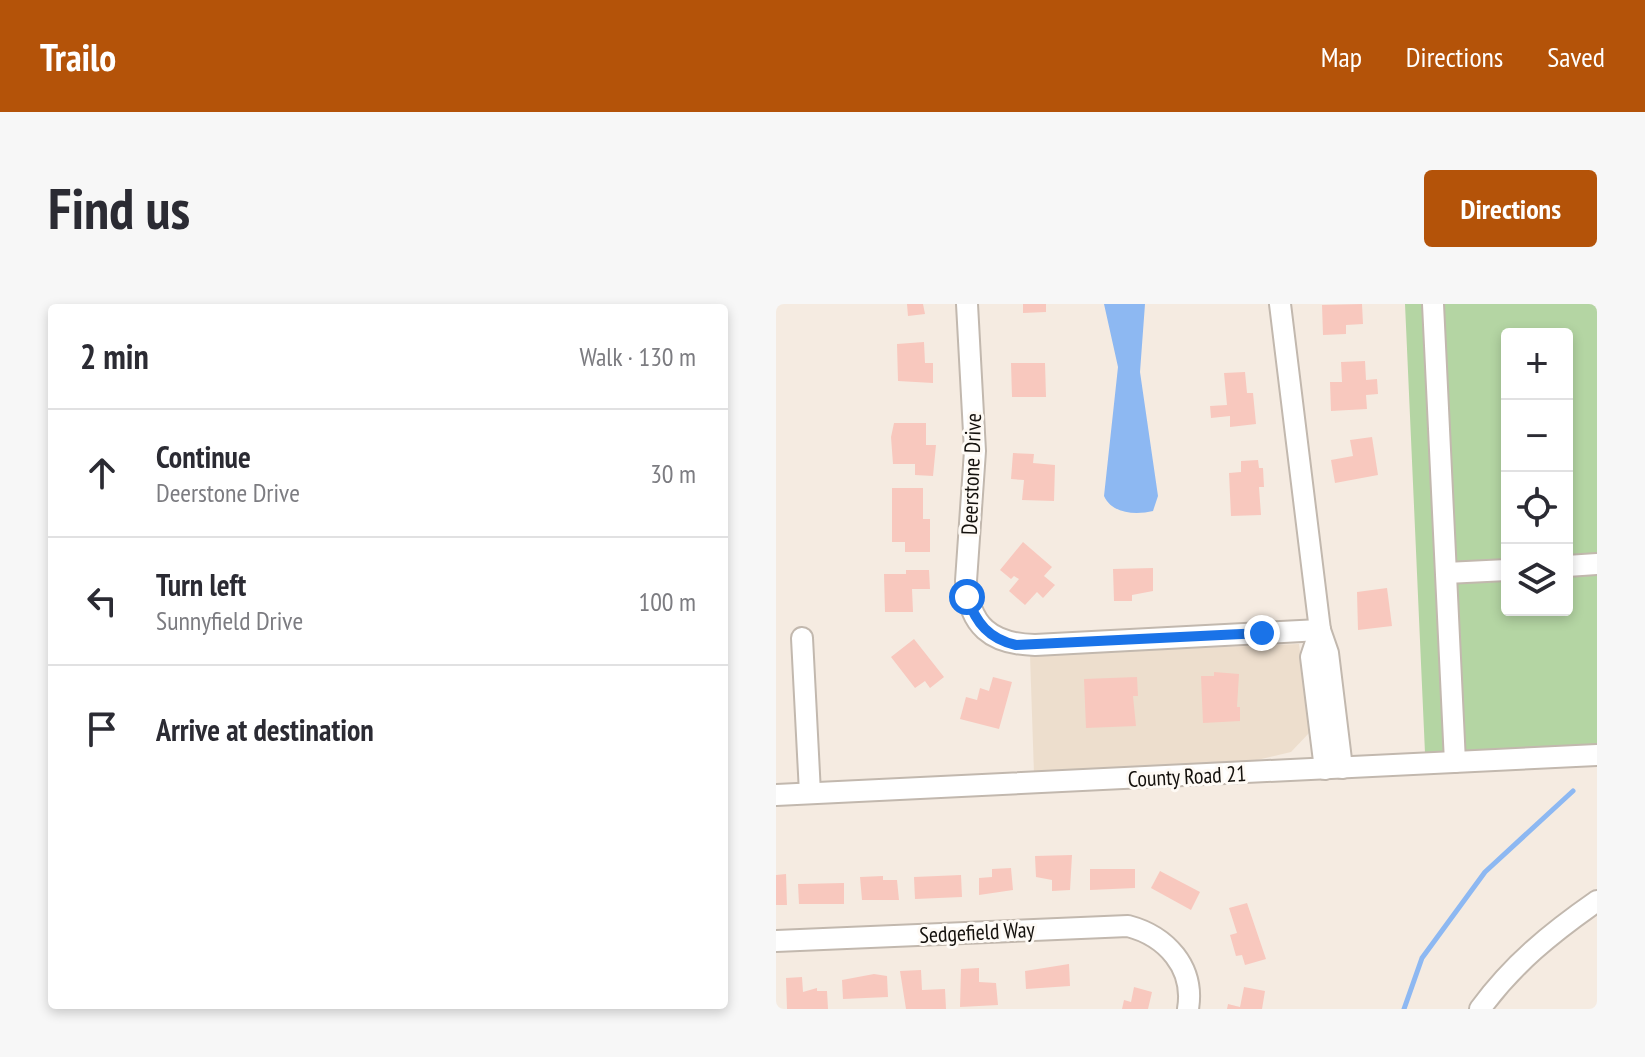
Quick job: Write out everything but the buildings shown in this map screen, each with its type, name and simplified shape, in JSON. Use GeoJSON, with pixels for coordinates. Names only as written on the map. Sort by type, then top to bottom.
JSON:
{"type":"FeatureCollection","features":[{"type":"Feature","properties":{"kind":"street","name":"Deerstone Drive"},"geometry":{"type":"LineString","coordinates":[[967,304],[975,451],[967,597],[980,626],[1003,642],[1035,645],[1320,630]]}},
{"type":"Feature","properties":{"kind":"street"},"geometry":{"type":"LineString","coordinates":[[1280,304],[1320,630],[1328,653],[1333,769]]}},
{"type":"Feature","properties":{"kind":"street"},"geometry":{"type":"LineString","coordinates":[[1433,304],[1455,762]]}},
{"type":"Feature","properties":{"kind":"street"},"geometry":{"type":"LineString","coordinates":[[1573,566],[1597,564]]}},
{"type":"Feature","properties":{"kind":"street"},"geometry":{"type":"LineString","coordinates":[[1446,573],[1501,570]]}},
{"type":"Feature","properties":{"kind":"street"},"geometry":{"type":"LineString","coordinates":[[802,638],[810,793]]}},
{"type":"Feature","properties":{"kind":"street","name":"County Road 21"},"geometry":{"type":"LineString","coordinates":[[776,795],[1597,755]]}},
{"type":"Feature","properties":{"kind":"street"},"geometry":{"type":"LineString","coordinates":[[1480,1009],[1506,973],[1548,935],[1597,901]]}},
{"type":"Feature","properties":{"kind":"street","name":"Sedgefield Way"},"geometry":{"type":"LineString","coordinates":[[776,941],[1128,926],[1152,935],[1172,950],[1186,977],[1188,1009]]}},
{"type":"Feature","properties":{"kind":"shaded area"},"geometry":{"type":"Polygon","coordinates":[[[1299,644],[1310,732],[1291,752],[1240,764],[1034,774],[1030,655],[1299,644]]]}},
{"type":"Feature","properties":{"kind":"green space"},"geometry":{"type":"Polygon","coordinates":[[[1405,304],[1597,304],[1597,744],[1425,753],[1405,304]]]}},
{"type":"Feature","properties":{"kind":"water"},"geometry":{"type":"Polygon","coordinates":[[[1104,304],[1145,304],[1140,372],[1158,496],[1153,511],[1125,512],[1113,506],[1104,496],[1118,367],[1104,304]]]}},
{"type":"Feature","properties":{"kind":"waterway"},"geometry":{"type":"LineString","coordinates":[[1404,1009],[1422,958],[1485,872],[1573,791]]}},
{"type":"Feature","properties":{"kind":"route"},"geometry":{"type":"LineString","coordinates":[[967,597],[980,626],[1003,642],[1016,645],[1262,633]]}}]}
